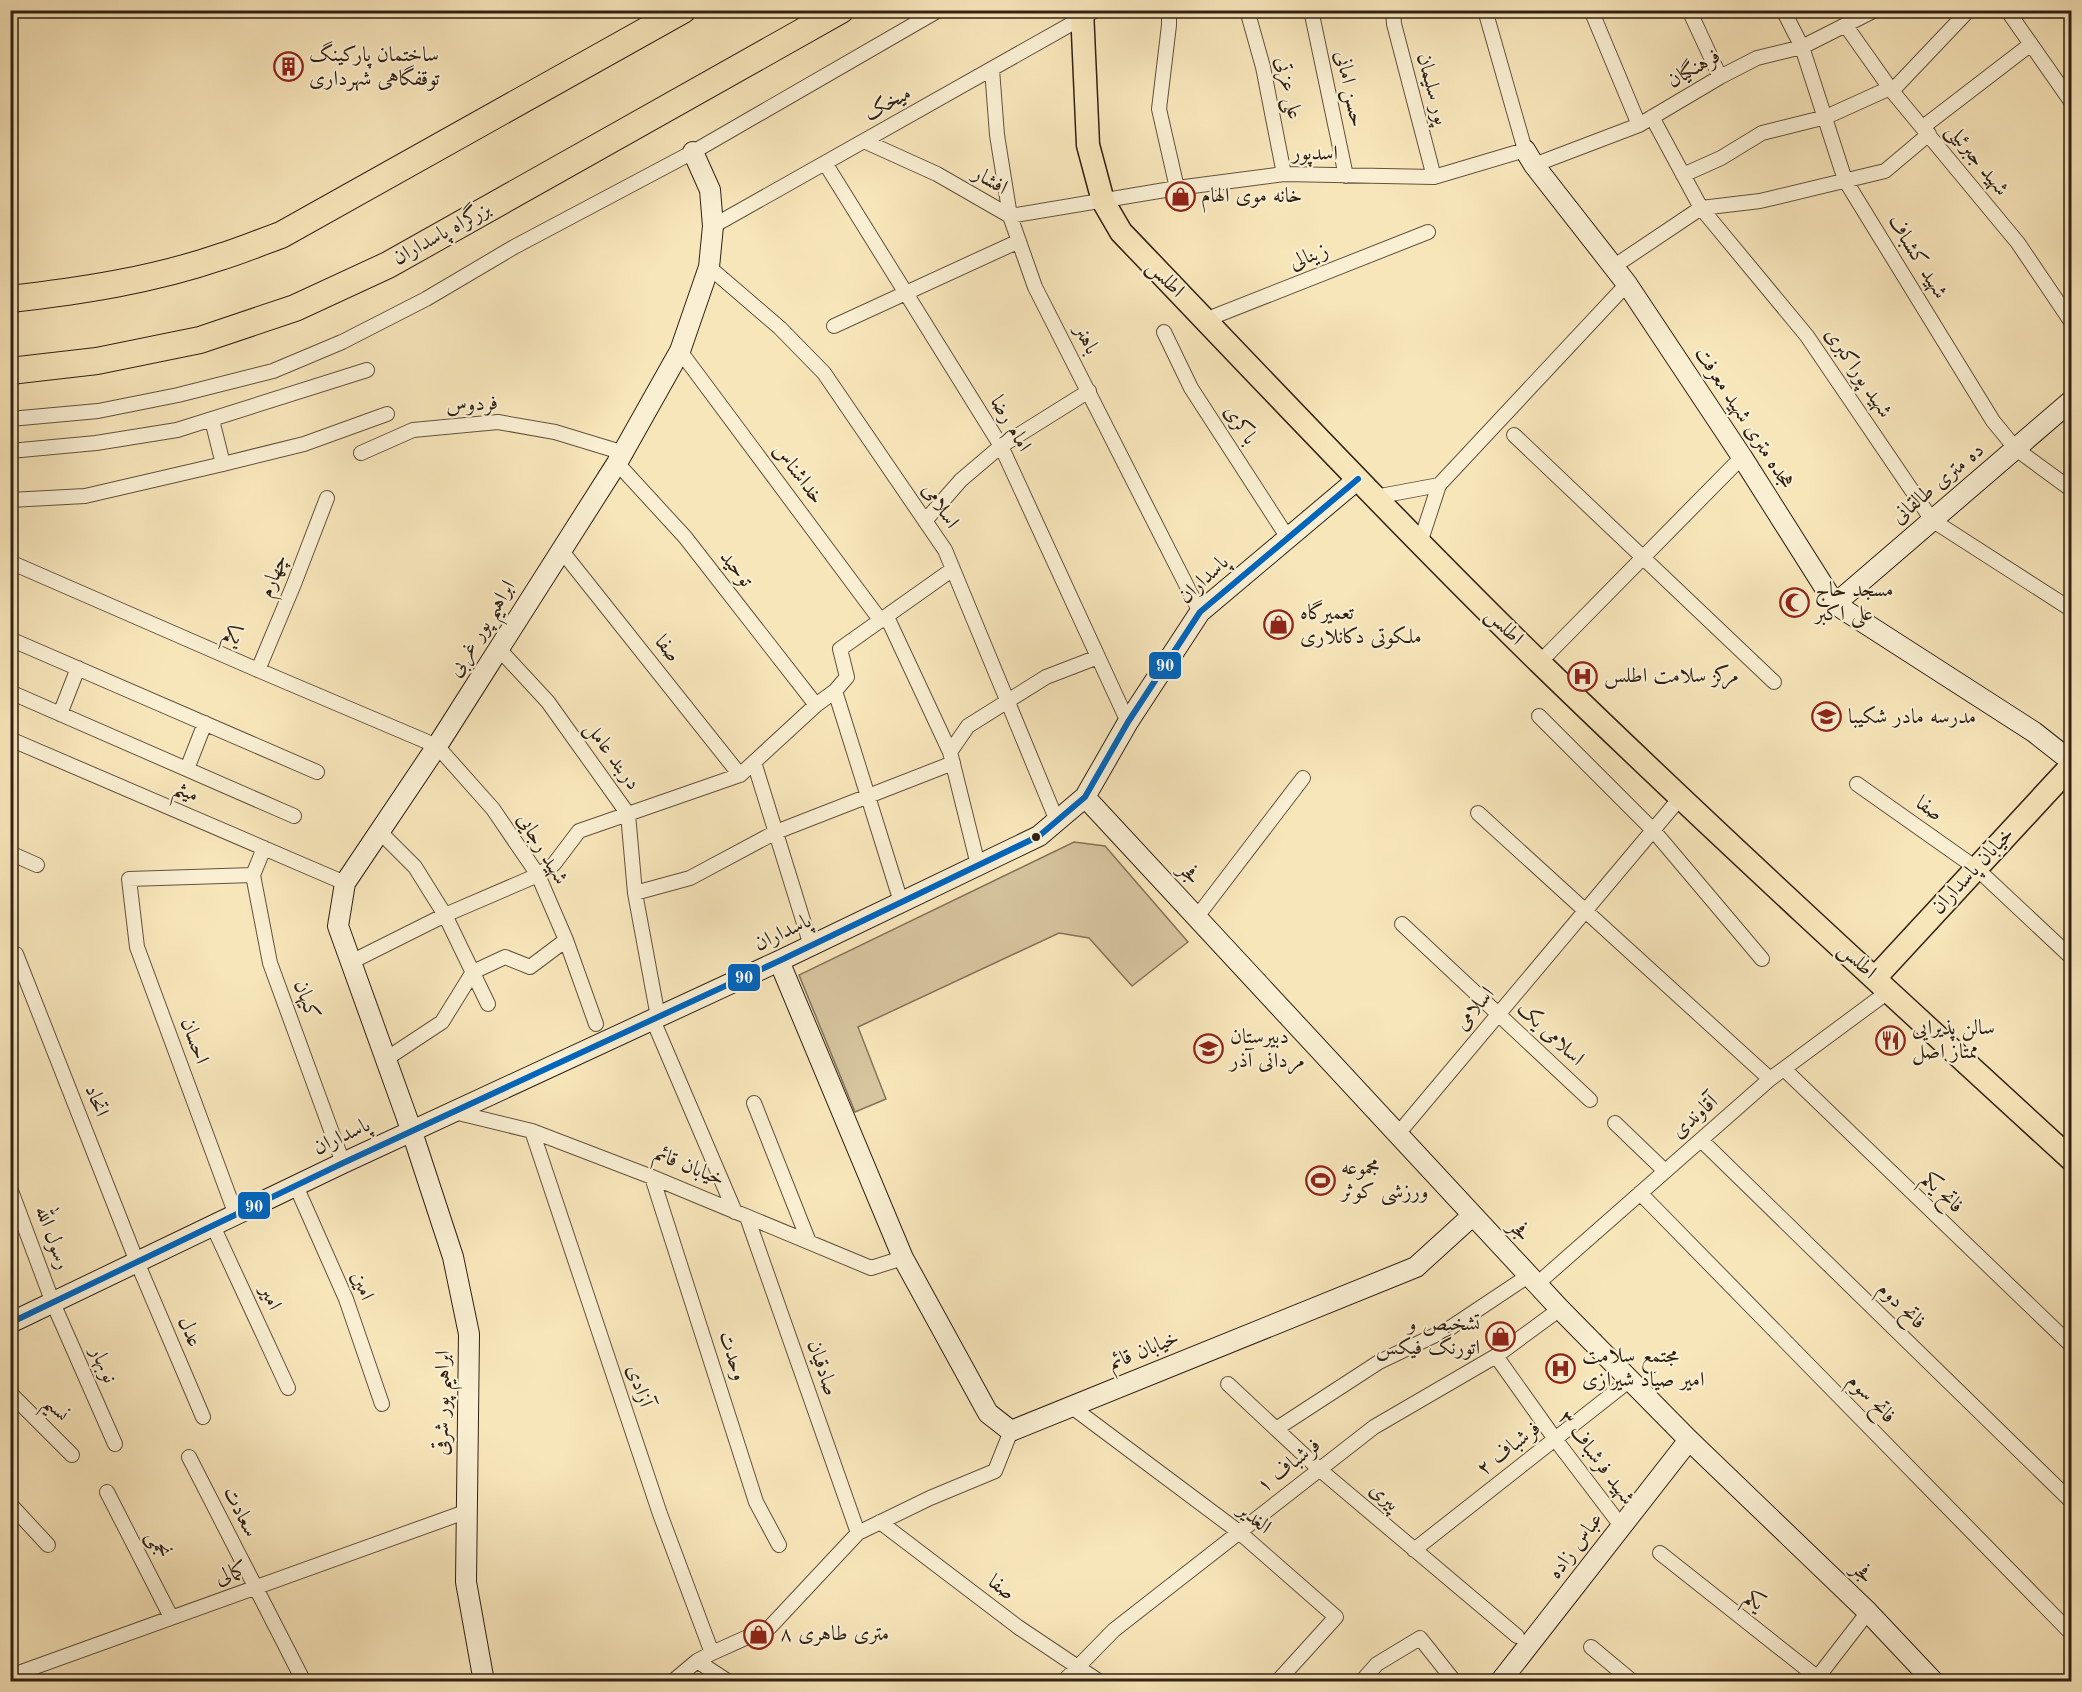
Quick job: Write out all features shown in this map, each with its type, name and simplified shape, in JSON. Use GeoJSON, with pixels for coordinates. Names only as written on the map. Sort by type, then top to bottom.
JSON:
{"type":"FeatureCollection","features":[{"type":"Feature","properties":{"kind":"highway"},"geometry":{"type":"LineString","coordinates":[[10,299],[60,294],[151,276],[219,258],[281,235],[683,10]]}},
{"type":"Feature","properties":{"kind":"highway","name":"بزرگراه پاسداران"},"geometry":{"type":"LineString","coordinates":[[10,371],[97,361],[200,340],[295,308],[388,265],[841,10]]}},
{"type":"Feature","properties":{"kind":"main road","name":"اطلس"},"geometry":{"type":"LineString","coordinates":[[1087,13],[1088,145],[1103,201],[1121,232],[1375,497],[1540,662],[1680,798],[2072,1160]]}},
{"type":"Feature","properties":{"kind":"main road","name":"خیابان پاسداران"},"geometry":{"type":"LineString","coordinates":[[1882,985],[1976,868],[2072,763]]}},
{"type":"Feature","properties":{"kind":"street"},"geometry":{"type":"LineString","coordinates":[[10,419],[98,411],[178,395],[273,370],[342,342],[426,299],[514,248],[693,152],[939,10]]}},
{"type":"Feature","properties":{"kind":"street"},"geometry":{"type":"LineString","coordinates":[[1169,10],[1159,109],[1177,188]]}},
{"type":"Feature","properties":{"kind":"street","name":"علی عزتی"},"geometry":{"type":"LineString","coordinates":[[1247,10],[1263,67],[1284,174]]}},
{"type":"Feature","properties":{"kind":"street","name":"حسن امانی"},"geometry":{"type":"LineString","coordinates":[[1311,10],[1346,176]]}},
{"type":"Feature","properties":{"kind":"street","name":"پور سلیمان"},"geometry":{"type":"LineString","coordinates":[[1393,10],[1394,24],[1434,177]]}},
{"type":"Feature","properties":{"kind":"street","name":"هجده متری شهید معرفت"},"geometry":{"type":"LineString","coordinates":[[1485,10],[1529,157],[1627,284],[1742,457],[1835,604],[2034,732],[2072,763]]}},
{"type":"Feature","properties":{"kind":"street"},"geometry":{"type":"LineString","coordinates":[[1591,10],[1639,125]]}},
{"type":"Feature","properties":{"kind":"street"},"geometry":{"type":"LineString","coordinates":[[1689,10],[1720,77]]}},
{"type":"Feature","properties":{"kind":"street","name":"شهید کشباف"},"geometry":{"type":"LineString","coordinates":[[1783,10],[1802,47],[1845,180],[1987,411],[2016,449],[2072,490]]}},
{"type":"Feature","properties":{"kind":"street","name":"فرهنگیان"},"geometry":{"type":"LineString","coordinates":[[1529,157],[1639,125],[1757,58],[1802,47],[1875,10]]}},
{"type":"Feature","properties":{"kind":"street"},"geometry":{"type":"LineString","coordinates":[[1683,175],[1721,158],[1762,133],[1826,117],[1891,89],[1971,10]]}},
{"type":"Feature","properties":{"kind":"street"},"geometry":{"type":"LineString","coordinates":[[2007,10],[2072,102]]}},
{"type":"Feature","properties":{"kind":"street","name":"میخک"},"geometry":{"type":"LineString","coordinates":[[712,226],[1087,13]]}},
{"type":"Feature","properties":{"kind":"street","name":"شهید جبرئیلی"},"geometry":{"type":"LineString","coordinates":[[1846,26],[1891,89],[2018,243],[2072,323]]}},
{"type":"Feature","properties":{"kind":"street"},"geometry":{"type":"LineString","coordinates":[[1613,267],[1701,208],[1760,201],[1885,171],[1926,131],[2031,44]]}},
{"type":"Feature","properties":{"kind":"street","name":"باهنر"},"geometry":{"type":"LineString","coordinates":[[992,69],[997,135],[1010,216],[1035,287],[1200,612]]}},
{"type":"Feature","properties":{"kind":"street","name":"شهید پوراکبری"},"geometry":{"type":"LineString","coordinates":[[1652,117],[1701,208],[1807,336],[1932,520],[2072,610]]}},
{"type":"Feature","properties":{"kind":"street","name":"افشار"},"geometry":{"type":"LineString","coordinates":[[864,141],[937,174],[1010,216],[1103,201]]}},
{"type":"Feature","properties":{"kind":"street","name":"ابراهیم پور غربی"},"geometry":{"type":"LineString","coordinates":[[412,1132],[338,926],[345,883],[437,746],[620,458],[680,351],[709,267],[712,226],[710,190],[693,152]]}},
{"type":"Feature","properties":{"kind":"street","name":"اسدپور"},"geometry":{"type":"LineString","coordinates":[[1103,201],[1177,188],[1284,174],[1434,177],[1529,157]]}},
{"type":"Feature","properties":{"kind":"street","name":"امام رضا"},"geometry":{"type":"LineString","coordinates":[[825,163],[1001,446],[1128,722]]}},
{"type":"Feature","properties":{"kind":"street","name":"زینالی"},"geometry":{"type":"LineString","coordinates":[[1205,320],[1428,232]]}},
{"type":"Feature","properties":{"kind":"street"},"geometry":{"type":"LineString","coordinates":[[834,326],[1019,241]]}},
{"type":"Feature","properties":{"kind":"street","name":"اسلامی"},"geometry":{"type":"LineString","coordinates":[[709,267],[780,328],[824,373],[945,550],[1057,821]]}},
{"type":"Feature","properties":{"kind":"street"},"geometry":{"type":"LineString","coordinates":[[1420,543],[1439,485],[1627,284]]}},
{"type":"Feature","properties":{"kind":"street","name":"باکری"},"geometry":{"type":"LineString","coordinates":[[1164,332],[1191,388],[1288,538]]}},
{"type":"Feature","properties":{"kind":"street","name":"خداشناس"},"geometry":{"type":"LineString","coordinates":[[680,351],[884,619],[951,758],[978,865]]}},
{"type":"Feature","properties":{"kind":"street"},"geometry":{"type":"LineString","coordinates":[[10,451],[96,443],[177,430],[367,370]]}},
{"type":"Feature","properties":{"kind":"street"},"geometry":{"type":"LineString","coordinates":[[925,521],[961,480],[1001,446],[1089,391]]}},
{"type":"Feature","properties":{"kind":"street","name":"ده متری طالقانی"},"geometry":{"type":"LineString","coordinates":[[1835,604],[2072,400]]}},
{"type":"Feature","properties":{"kind":"street"},"geometry":{"type":"LineString","coordinates":[[10,500],[85,496],[304,444],[387,414]]}},
{"type":"Feature","properties":{"kind":"street"},"geometry":{"type":"LineString","coordinates":[[212,420],[224,464]]}},
{"type":"Feature","properties":{"kind":"street","name":"فردوس"},"geometry":{"type":"LineString","coordinates":[[361,453],[413,430],[498,422],[555,432],[620,458]]}},
{"type":"Feature","properties":{"kind":"street"},"geometry":{"type":"LineString","coordinates":[[1514,435],[1774,682]]}},
{"type":"Feature","properties":{"kind":"street"},"geometry":{"type":"LineString","coordinates":[[1540,662],[1742,457]]}},
{"type":"Feature","properties":{"kind":"street","name":"توحید"},"geometry":{"type":"LineString","coordinates":[[620,458],[685,537],[816,705]]}},
{"type":"Feature","properties":{"kind":"street","name":"پاسداران"},"geometry":{"type":"LineString","coordinates":[[10,1323],[343,1163],[779,962],[1039,836],[1085,797],[1128,722],[1200,612],[1358,479]]}},
{"type":"Feature","properties":{"kind":"street"},"geometry":{"type":"LineString","coordinates":[[1375,497],[1439,485]]}},
{"type":"Feature","properties":{"kind":"street","name":"چهارم"},"geometry":{"type":"LineString","coordinates":[[258,670],[327,498]]}},
{"type":"Feature","properties":{"kind":"street","name":"صفا"},"geometry":{"type":"LineString","coordinates":[[561,550],[740,775]]}},
{"type":"Feature","properties":{"kind":"street","name":"یکم"},"geometry":{"type":"LineString","coordinates":[[10,562],[437,746]]}},
{"type":"Feature","properties":{"kind":"street"},"geometry":{"type":"LineString","coordinates":[[351,962],[445,915],[538,875],[554,864],[579,831],[740,775],[816,705],[835,691],[847,677],[840,649],[953,569]]}},
{"type":"Feature","properties":{"kind":"street"},"geometry":{"type":"LineString","coordinates":[[10,639],[317,772]]}},
{"type":"Feature","properties":{"kind":"street","name":"دربند عامل"},"geometry":{"type":"LineString","coordinates":[[498,648],[548,702],[628,814],[635,892],[656,1019]]}},
{"type":"Feature","properties":{"kind":"street"},"geometry":{"type":"LineString","coordinates":[[635,892],[690,878],[776,832],[868,796],[951,758],[968,726],[1046,677],[1098,657]]}},
{"type":"Feature","properties":{"kind":"street"},"geometry":{"type":"LineString","coordinates":[[60,714],[78,668]]}},
{"type":"Feature","properties":{"kind":"street"},"geometry":{"type":"LineString","coordinates":[[835,691],[901,902]]}},
{"type":"Feature","properties":{"kind":"street"},"geometry":{"type":"LineString","coordinates":[[10,692],[294,816]]}},
{"type":"Feature","properties":{"kind":"street"},"geometry":{"type":"LineString","coordinates":[[1539,716],[1653,831],[1762,959]]}},
{"type":"Feature","properties":{"kind":"street"},"geometry":{"type":"LineString","coordinates":[[187,769],[205,723]]}},
{"type":"Feature","properties":{"kind":"street","name":"میثم"},"geometry":{"type":"LineString","coordinates":[[10,739],[345,883]]}},
{"type":"Feature","properties":{"kind":"street","name":"شهید رجایی"},"geometry":{"type":"LineString","coordinates":[[437,746],[493,809],[538,875],[566,940],[596,1024]]}},
{"type":"Feature","properties":{"kind":"street"},"geometry":{"type":"LineString","coordinates":[[754,762],[811,946]]}},
{"type":"Feature","properties":{"kind":"street"},"geometry":{"type":"LineString","coordinates":[[1196,918],[1303,778]]}},
{"type":"Feature","properties":{"kind":"street","name":"صفا"},"geometry":{"type":"LineString","coordinates":[[1857,784],[1976,868],[2072,958]]}},
{"type":"Feature","properties":{"kind":"street","name":"فجر"},"geometry":{"type":"LineString","coordinates":[[1085,797],[1532,1280],[1689,1440],[1868,1612],[1935,1682]]}},
{"type":"Feature","properties":{"kind":"street","name":"اسلامی"},"geometry":{"type":"LineString","coordinates":[[1397,1135],[1680,798]]}},
{"type":"Feature","properties":{"kind":"street"},"geometry":{"type":"LineString","coordinates":[[1478,813],[1770,1079]]}},
{"type":"Feature","properties":{"kind":"street"},"geometry":{"type":"LineString","coordinates":[[380,832],[415,867],[445,915],[488,1004]]}},
{"type":"Feature","properties":{"kind":"street"},"geometry":{"type":"LineString","coordinates":[[253,875],[264,848]]}},
{"type":"Feature","properties":{"kind":"street"},"geometry":{"type":"LineString","coordinates":[[10,853],[37,865]]}},
{"type":"Feature","properties":{"kind":"street","name":"احسان"},"geometry":{"type":"LineString","coordinates":[[236,1215],[137,947],[129,879],[253,875]]}},
{"type":"Feature","properties":{"kind":"street","name":"کیهان"},"geometry":{"type":"LineString","coordinates":[[253,875],[270,963],[343,1163]]}},
{"type":"Feature","properties":{"kind":"street","name":"اسلامی یک"},"geometry":{"type":"LineString","coordinates":[[1402,924],[1590,1100]]}},
{"type":"Feature","properties":{"kind":"street"},"geometry":{"type":"LineString","coordinates":[[386,1059],[442,1022],[473,972],[505,957],[530,967],[566,940]]}},
{"type":"Feature","properties":{"kind":"street","name":"اتحاد"},"geometry":{"type":"LineString","coordinates":[[16,954],[137,1262]]}},
{"type":"Feature","properties":{"kind":"street"},"geometry":{"type":"LineString","coordinates":[[672,1682],[697,1661],[770,1627],[858,1533],[995,1471],[1011,1431],[988,1413],[903,1258],[779,962]]}},
{"type":"Feature","properties":{"kind":"street","name":"آقاوندی"},"geometry":{"type":"LineString","coordinates":[[1276,1429],[1379,1362],[1450,1328],[1532,1280],[1640,1193],[1882,985]]}},
{"type":"Feature","properties":{"kind":"street","name":"صادقیان"},"geometry":{"type":"LineString","coordinates":[[656,1019],[741,1214],[858,1533]]}},
{"type":"Feature","properties":{"kind":"street","name":"فاتح یکم"},"geometry":{"type":"LineString","coordinates":[[1784,1069],[2072,1346]]}},
{"type":"Feature","properties":{"kind":"street"},"geometry":{"type":"LineString","coordinates":[[754,1103],[809,1242]]}},
{"type":"Feature","properties":{"kind":"street","name":"خیابان قائم"},"geometry":{"type":"LineString","coordinates":[[454,1112],[532,1131],[652,1177],[871,1268],[903,1258]]}},
{"type":"Feature","properties":{"kind":"street"},"geometry":{"type":"LineString","coordinates":[[1615,1124],[1665,1171]]}},
{"type":"Feature","properties":{"kind":"street","name":"آزادی"},"geometry":{"type":"LineString","coordinates":[[532,1131],[660,1514],[712,1653]]}},
{"type":"Feature","properties":{"kind":"street","name":"ابراهیم پور شرقی"},"geometry":{"type":"LineString","coordinates":[[412,1132],[453,1257],[469,1334],[465,1582],[484,1682]]}},
{"type":"Feature","properties":{"kind":"street","name":"فاتح دوم"},"geometry":{"type":"LineString","coordinates":[[1701,1140],[2072,1502]]}},
{"type":"Feature","properties":{"kind":"street","name":"وحدت"},"geometry":{"type":"LineString","coordinates":[[652,1177],[756,1502],[779,1545]]}},
{"type":"Feature","properties":{"kind":"street","name":"امین"},"geometry":{"type":"LineString","coordinates":[[296,1186],[345,1299],[382,1404]]}},
{"type":"Feature","properties":{"kind":"street","name":"رسول الله"},"geometry":{"type":"LineString","coordinates":[[10,1188],[53,1303]]}},
{"type":"Feature","properties":{"kind":"street","name":"فاتح سوم"},"geometry":{"type":"LineString","coordinates":[[1640,1193],[2072,1634]]}},
{"type":"Feature","properties":{"kind":"street","name":"خیابان قائم"},"geometry":{"type":"LineString","coordinates":[[1011,1431],[1416,1267],[1472,1216]]}},
{"type":"Feature","properties":{"kind":"street","name":"امیر"},"geometry":{"type":"LineString","coordinates":[[213,1226],[288,1388]]}},
{"type":"Feature","properties":{"kind":"street","name":"عدل"},"geometry":{"type":"LineString","coordinates":[[137,1262],[203,1417]]}},
{"type":"Feature","properties":{"kind":"street","name":"نوبهار"},"geometry":{"type":"LineString","coordinates":[[53,1303],[115,1444]]}},
{"type":"Feature","properties":{"kind":"street","name":"فرشباف ۱"},"geometry":{"type":"LineString","coordinates":[[1063,1682],[1114,1630],[1374,1427],[1496,1356],[1560,1309]]}},
{"type":"Feature","properties":{"kind":"street","name":"شهید فرشباف ۳"},"geometry":{"type":"LineString","coordinates":[[1496,1356],[1622,1527]]}},
{"type":"Feature","properties":{"kind":"street","name":"فرشباف ۲"},"geometry":{"type":"LineString","coordinates":[[1414,1550],[1630,1380]]}},
{"type":"Feature","properties":{"kind":"street","name":"پیری"},"geometry":{"type":"LineString","coordinates":[[1228,1384],[1320,1469],[1517,1636]]}},
{"type":"Feature","properties":{"kind":"street","name":"نسیم"},"geometry":{"type":"LineString","coordinates":[[10,1393],[72,1455]]}},
{"type":"Feature","properties":{"kind":"street","name":"الغدیر"},"geometry":{"type":"LineString","coordinates":[[1072,1407],[1239,1532],[1335,1617],[1277,1682]]}},
{"type":"Feature","properties":{"kind":"street","name":"عباس زاده"},"geometry":{"type":"LineString","coordinates":[[1500,1682],[1689,1440]]}},
{"type":"Feature","properties":{"kind":"street","name":"سعادت"},"geometry":{"type":"LineString","coordinates":[[189,1457],[304,1682]]}},
{"type":"Feature","properties":{"kind":"street","name":"نجمی"},"geometry":{"type":"LineString","coordinates":[[107,1492],[171,1617]]}},
{"type":"Feature","properties":{"kind":"street"},"geometry":{"type":"LineString","coordinates":[[10,1504],[48,1545]]}},
{"type":"Feature","properties":{"kind":"street","name":"کمالی"},"geometry":{"type":"LineString","coordinates":[[10,1676],[465,1512]]}},
{"type":"Feature","properties":{"kind":"street","name":"صفا"},"geometry":{"type":"LineString","coordinates":[[880,1522],[1018,1627],[1100,1682]]}},
{"type":"Feature","properties":{"kind":"street","name":"یکم"},"geometry":{"type":"LineString","coordinates":[[1660,1553],[1818,1680]]}},
{"type":"Feature","properties":{"kind":"street"},"geometry":{"type":"LineString","coordinates":[[1818,1680],[1868,1612]]}},
{"type":"Feature","properties":{"kind":"street"},"geometry":{"type":"LineString","coordinates":[[1361,1682],[1377,1664],[1420,1638],[1455,1682]]}},
{"type":"Feature","properties":{"kind":"street"},"geometry":{"type":"LineString","coordinates":[[1591,1647],[1633,1682]]}},
{"type":"Feature","properties":{"kind":"street"},"geometry":{"type":"LineString","coordinates":[[697,1661],[729,1682]]}},
{"type":"Feature","properties":{"kind":"shaded area"},"geometry":{"type":"Polygon","coordinates":[[[1074,842],[1105,846],[1188,942],[1132,986],[1089,938],[1059,933],[858,1027],[886,1099],[855,1112],[799,975],[1074,842]]]}},
{"type":"Feature","properties":{"kind":"transit line","name":"90"},"geometry":{"type":"LineString","coordinates":[[10,1323],[343,1163],[779,961],[1039,836],[1085,797],[1128,722],[1200,612],[1358,479]]}},
{"type":"Feature","properties":{"kind":"place","name":"ساختمان پارکینگ توقفگاهی شهرداری"},"geometry":{"type":"Point","coordinates":[288,67]}},
{"type":"Feature","properties":{"kind":"place","name":"خانه موی الهام"},"geometry":{"type":"Point","coordinates":[1180,196]}},
{"type":"Feature","properties":{"kind":"place","name":"مسجد حاج علی اکبر"},"geometry":{"type":"Point","coordinates":[1794,602]}},
{"type":"Feature","properties":{"kind":"place","name":"تعمیرگاه ملکوتی دکانلاری"},"geometry":{"type":"Point","coordinates":[1279,625]}},
{"type":"Feature","properties":{"kind":"place","name":"مرکز سلامت اطلس"},"geometry":{"type":"Point","coordinates":[1583,676]}},
{"type":"Feature","properties":{"kind":"place","name":"مدرسه مادر شکیبا"},"geometry":{"type":"Point","coordinates":[1827,717]}},
{"type":"Feature","properties":{"kind":"place","name":"سالن پذیرایی ممتاز اصل"},"geometry":{"type":"Point","coordinates":[1891,1040]}},
{"type":"Feature","properties":{"kind":"place","name":"دبیرستان مردانی آذر"},"geometry":{"type":"Point","coordinates":[1209,1049]}},
{"type":"Feature","properties":{"kind":"place","name":"مجموعه ورزشی کوثر"},"geometry":{"type":"Point","coordinates":[1320,1180]}},
{"type":"Feature","properties":{"kind":"place","name":"تشخیص و اتورنگ فیکس"},"geometry":{"type":"Point","coordinates":[1501,1336]}},
{"type":"Feature","properties":{"kind":"place","name":"مجتمع سلامت امیر صیاد شیرازی"},"geometry":{"type":"Point","coordinates":[1561,1368]}},
{"type":"Feature","properties":{"kind":"place","name":"۸ متری طاهری"},"geometry":{"type":"Point","coordinates":[759,1634]}}]}
